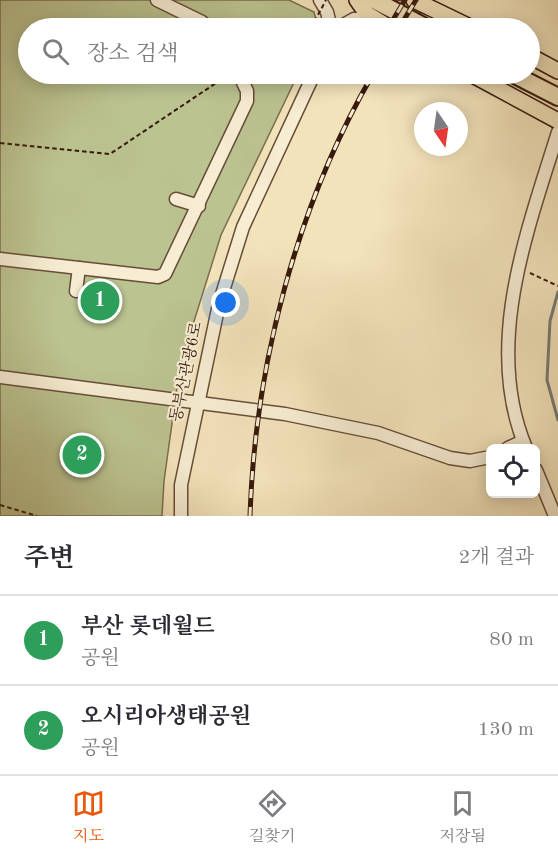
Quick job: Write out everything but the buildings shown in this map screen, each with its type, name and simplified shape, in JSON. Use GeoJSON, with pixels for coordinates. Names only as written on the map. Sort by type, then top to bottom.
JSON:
{"type":"FeatureCollection","features":[{"type":"Feature","properties":{"kind":"highway"},"geometry":{"type":"LineString","coordinates":[[374,0],[409,18]]}},
{"type":"Feature","properties":{"kind":"highway"},"geometry":{"type":"LineString","coordinates":[[533,84],[558,97]]}},
{"type":"Feature","properties":{"kind":"main road"},"geometry":{"type":"LineString","coordinates":[[357,0],[372,18]]}},
{"type":"Feature","properties":{"kind":"main road"},"geometry":{"type":"LineString","coordinates":[[414,0],[451,18]]}},
{"type":"Feature","properties":{"kind":"main road"},"geometry":{"type":"LineString","coordinates":[[540,61],[558,71]]}},
{"type":"Feature","properties":{"kind":"main road"},"geometry":{"type":"LineString","coordinates":[[489,84],[558,121]]}},
{"type":"Feature","properties":{"kind":"street"},"geometry":{"type":"LineString","coordinates":[[157,0],[194,18]]}},
{"type":"Feature","properties":{"kind":"street"},"geometry":{"type":"LineString","coordinates":[[320,0],[328,18]]}},
{"type":"Feature","properties":{"kind":"street"},"geometry":{"type":"LineString","coordinates":[[0,258],[158,277],[165,274],[247,101],[247,91],[244,84]]}},
{"type":"Feature","properties":{"kind":"street","name":"동부산관광6로"},"geometry":{"type":"LineString","coordinates":[[181,516],[182,485],[196,404],[219,304],[243,227],[309,84]]}},
{"type":"Feature","properties":{"kind":"street"},"geometry":{"type":"LineString","coordinates":[[525,444],[511,399],[507,357],[508,321],[519,269],[558,132]]}},
{"type":"Feature","properties":{"kind":"street"},"geometry":{"type":"LineString","coordinates":[[176,199],[198,206]]}},
{"type":"Feature","properties":{"kind":"street"},"geometry":{"type":"LineString","coordinates":[[76,291],[79,268]]}},
{"type":"Feature","properties":{"kind":"street"},"geometry":{"type":"LineString","coordinates":[[0,377],[285,414],[378,433],[450,458],[471,460],[486,458]]}},
{"type":"Feature","properties":{"kind":"street"},"geometry":{"type":"LineString","coordinates":[[540,480],[555,516]]}},
{"type":"Feature","properties":{"kind":"path"},"geometry":{"type":"LineString","coordinates":[[316,18],[326,0]]}},
{"type":"Feature","properties":{"kind":"path"},"geometry":{"type":"LineString","coordinates":[[0,143],[110,154],[215,84]]}},
{"type":"Feature","properties":{"kind":"path"},"geometry":{"type":"LineString","coordinates":[[519,269],[558,286]]}},
{"type":"Feature","properties":{"kind":"path"},"geometry":{"type":"LineString","coordinates":[[0,505],[37,516]]}},
{"type":"Feature","properties":{"kind":"green space"},"geometry":{"type":"Polygon","coordinates":[[[0,0],[289,0],[314,12],[316,18],[18,18],[18,84],[293,84],[221,235],[180,366],[164,481],[162,516],[0,516],[0,0]]]}},
{"type":"Feature","properties":{"kind":"waterway"},"geometry":{"type":"LineString","coordinates":[[558,292],[550,321],[547,380],[558,420]]}},
{"type":"Feature","properties":{"kind":"railway"},"geometry":{"type":"LineString","coordinates":[[394,18],[405,0]]}},
{"type":"Feature","properties":{"kind":"railway"},"geometry":{"type":"LineString","coordinates":[[405,18],[416,0]]}},
{"type":"Feature","properties":{"kind":"railway"},"geometry":{"type":"LineString","coordinates":[[250,516],[261,401],[271,344],[285,287],[322,177],[368,84]]}},
{"type":"Feature","properties":{"kind":"place","name":"부산 롯데월드"},"geometry":{"type":"Point","coordinates":[100,301]}},
{"type":"Feature","properties":{"kind":"place","name":"오시리아생태공원"},"geometry":{"type":"Point","coordinates":[82,455]}}]}
